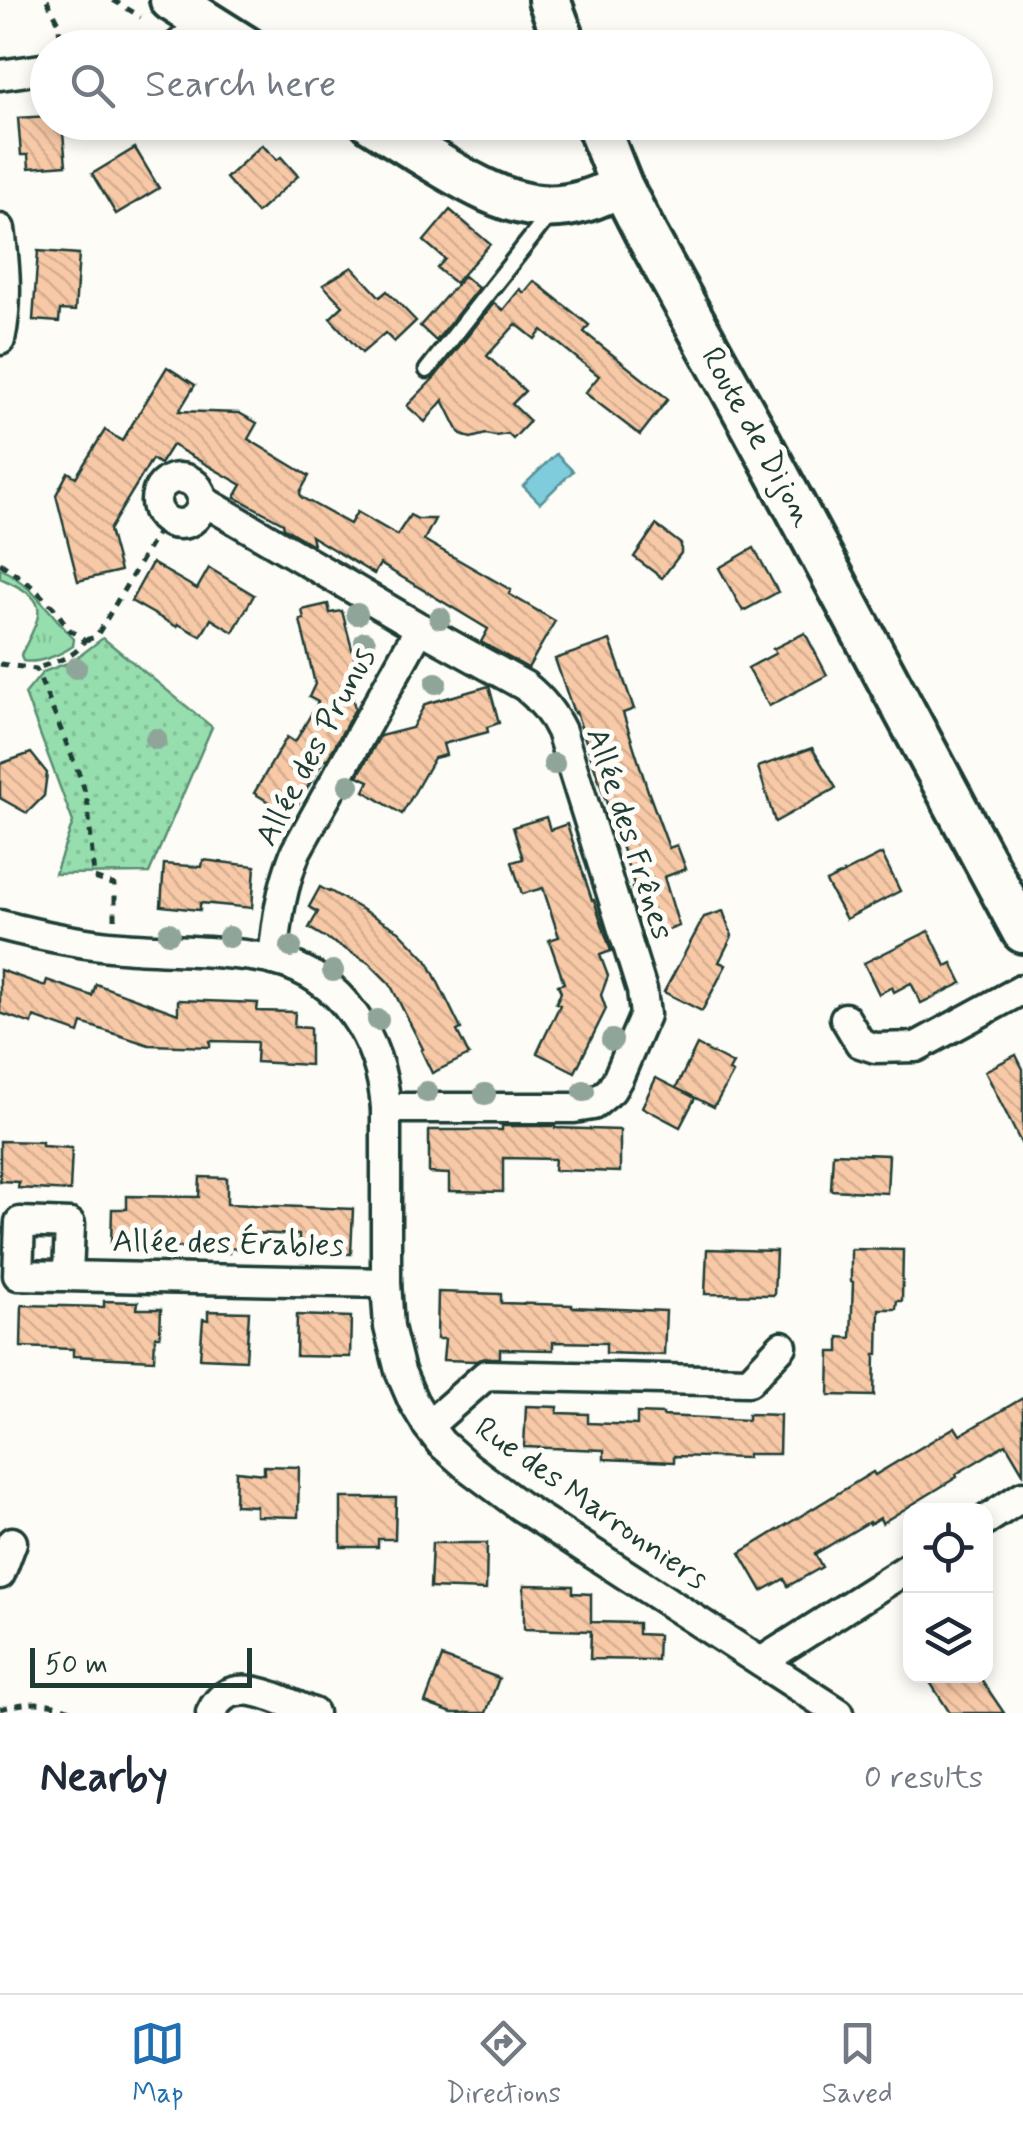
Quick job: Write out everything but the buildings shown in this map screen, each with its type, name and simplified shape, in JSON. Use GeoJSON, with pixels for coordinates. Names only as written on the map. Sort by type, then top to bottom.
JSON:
{"type":"FeatureCollection","features":[{"type":"Feature","properties":{"kind":"main road"},"geometry":{"type":"LineString","coordinates":[[549,0],[560,30]]}},
{"type":"Feature","properties":{"kind":"main road"},"geometry":{"type":"LineString","coordinates":[[400,140],[500,198],[532,206],[576,204],[621,185]]}},
{"type":"Feature","properties":{"kind":"main road","name":"Route de Dijon"},"geometry":{"type":"LineString","coordinates":[[603,140],[621,185],[1023,932]]}},
{"type":"Feature","properties":{"kind":"street"},"geometry":{"type":"LineString","coordinates":[[0,75],[30,71]]}},
{"type":"Feature","properties":{"kind":"street"},"geometry":{"type":"LineString","coordinates":[[0,229],[6,290],[0,340]]}},
{"type":"Feature","properties":{"kind":"street","name":"Allée des Frênes"},"geometry":{"type":"LineString","coordinates":[[165,520],[156,508],[156,492],[174,478],[190,481],[202,500],[526,686],[555,719],[642,990],[645,1015],[618,1078],[594,1105],[574,1108],[386,1108]]}},
{"type":"Feature","properties":{"kind":"street"},"geometry":{"type":"LineString","coordinates":[[165,520],[179,525],[193,520],[202,500]]}},
{"type":"Feature","properties":{"kind":"street","name":"Allée des Prunus"},"geometry":{"type":"LineString","coordinates":[[273,960],[284,879],[296,851],[420,628]]}},
{"type":"Feature","properties":{"kind":"street","name":"Rue des Marronniers"},"geometry":{"type":"LineString","coordinates":[[0,925],[114,947],[273,960],[299,968],[344,1000],[368,1036],[384,1084],[389,1328],[400,1371],[428,1426],[468,1468],[520,1506],[838,1713]]}},
{"type":"Feature","properties":{"kind":"street"},"geometry":{"type":"LineString","coordinates":[[846,1018],[860,1043],[875,1048],[916,1047],[1023,989]]}},
{"type":"Feature","properties":{"kind":"street","name":"Allée des Érables"},"geometry":{"type":"LineString","coordinates":[[68,1276],[386,1282]]}},
{"type":"Feature","properties":{"kind":"street"},"geometry":{"type":"LineString","coordinates":[[428,1426],[486,1375],[748,1381],[782,1346]]}},
{"type":"Feature","properties":{"kind":"street"},"geometry":{"type":"LineString","coordinates":[[993,1515],[1023,1496]]}},
{"type":"Feature","properties":{"kind":"street"},"geometry":{"type":"LineString","coordinates":[[0,1574],[12,1542]]}},
{"type":"Feature","properties":{"kind":"street"},"geometry":{"type":"LineString","coordinates":[[761,1662],[903,1572]]}},
{"type":"Feature","properties":{"kind":"street"},"geometry":{"type":"LineString","coordinates":[[211,1713],[219,1699],[238,1689],[313,1713]]}},
{"type":"Feature","properties":{"kind":"lane"},"geometry":{"type":"LineString","coordinates":[[427,370],[556,206]]}},
{"type":"Feature","properties":{"kind":"path"},"geometry":{"type":"LineString","coordinates":[[47,0],[59,30]]}},
{"type":"Feature","properties":{"kind":"path"},"geometry":{"type":"LineString","coordinates":[[0,664],[36,669],[70,656],[84,640],[96,636],[165,520]]}},
{"type":"Feature","properties":{"kind":"path"},"geometry":{"type":"LineString","coordinates":[[0,564],[28,583],[84,640]]}},
{"type":"Feature","properties":{"kind":"path"},"geometry":{"type":"LineString","coordinates":[[36,669],[85,793],[92,830],[94,878],[115,885],[114,947]]}},
{"type":"Feature","properties":{"kind":"path"},"geometry":{"type":"LineString","coordinates":[[0,1709],[47,1702],[78,1713]]}},
{"type":"Feature","properties":{"kind":"green space"},"geometry":{"type":"Polygon","coordinates":[[[0,568],[40,600],[74,639],[73,646],[49,658],[23,661],[21,655],[38,617],[38,608],[28,593],[0,578],[0,568]]]}},
{"type":"Feature","properties":{"kind":"green space"},"geometry":{"type":"Polygon","coordinates":[[[103,638],[212,727],[149,873],[55,874],[73,822],[25,694],[43,672],[73,661],[103,638]]]}},
{"type":"Feature","properties":{"kind":"water"},"geometry":{"type":"Polygon","coordinates":[[[556,454],[573,471],[540,503],[523,486],[556,454]]]}}]}
